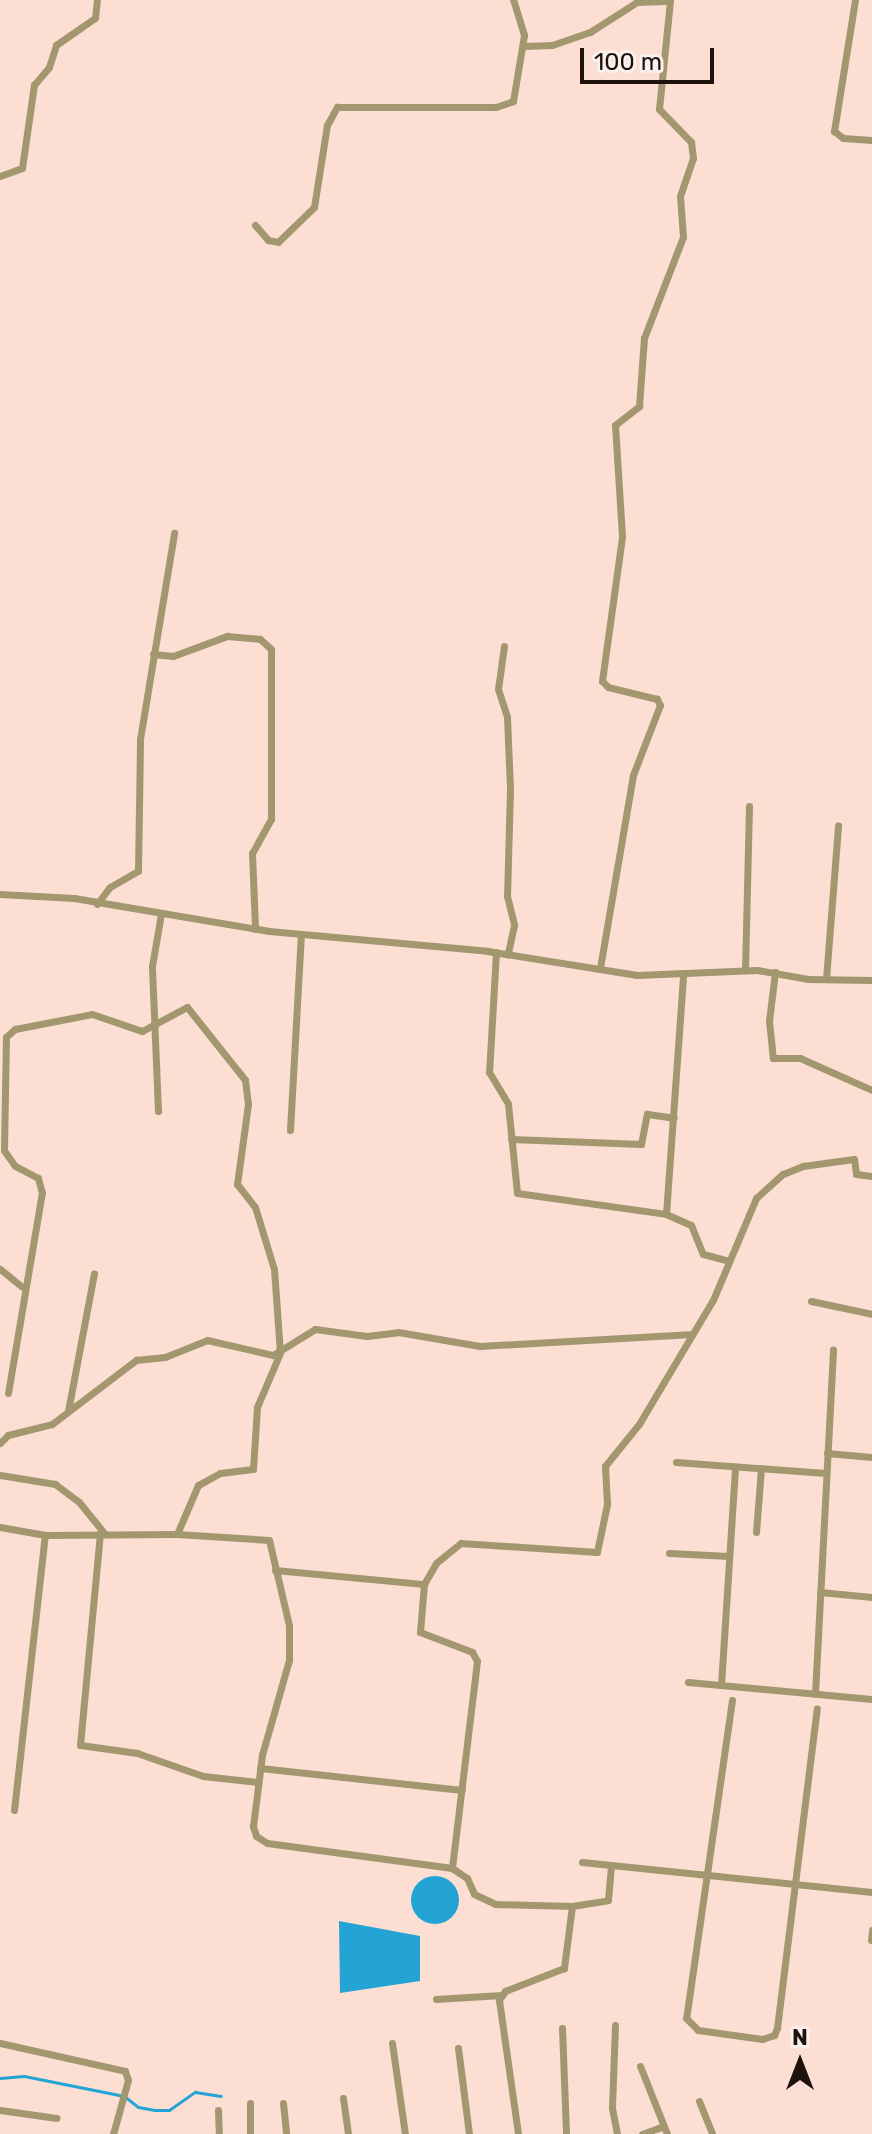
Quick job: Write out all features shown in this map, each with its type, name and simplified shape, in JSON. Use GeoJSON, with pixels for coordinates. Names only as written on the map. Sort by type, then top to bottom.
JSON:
{"type":"FeatureCollection","features":[{"type":"Feature","properties":{"kind":"street"},"geometry":{"type":"LineString","coordinates":[[0,176],[14,175],[22,168],[34,85],[49,67],[56,45],[95,18],[97,0]]}},
{"type":"Feature","properties":{"kind":"street"},"geometry":{"type":"LineString","coordinates":[[255,225],[268,240],[278,242],[314,207],[327,125],[337,107],[504,106],[516,96],[524,46],[513,0]]}},
{"type":"Feature","properties":{"kind":"street"},"geometry":{"type":"LineString","coordinates":[[524,46],[558,43],[590,32],[637,2],[670,0],[659,109],[691,142],[693,158],[680,196],[683,237],[644,338],[639,406],[615,425],[622,536],[602,681],[608,687],[654,697],[660,705],[633,775],[600,968]]}},
{"type":"Feature","properties":{"kind":"street"},"geometry":{"type":"LineString","coordinates":[[855,0],[834,131],[843,138],[872,140]]}},
{"type":"Feature","properties":{"kind":"street"},"geometry":{"type":"LineString","coordinates":[[97,904],[110,887],[138,871],[140,739],[174,533]]}},
{"type":"Feature","properties":{"kind":"street"},"geometry":{"type":"LineString","coordinates":[[153,654],[173,656],[227,636],[260,639],[271,649],[271,819],[252,853],[255,929]]}},
{"type":"Feature","properties":{"kind":"street"},"geometry":{"type":"LineString","coordinates":[[504,646],[498,692],[507,717],[510,790],[507,896],[514,925],[508,954]]}},
{"type":"Feature","properties":{"kind":"street"},"geometry":{"type":"LineString","coordinates":[[745,970],[749,806]]}},
{"type":"Feature","properties":{"kind":"street"},"geometry":{"type":"LineString","coordinates":[[826,979],[838,825]]}},
{"type":"Feature","properties":{"kind":"street"},"geometry":{"type":"LineString","coordinates":[[0,894],[97,904],[301,935],[496,952],[600,968],[683,975],[745,970],[826,979],[872,980]]}},
{"type":"Feature","properties":{"kind":"street"},"geometry":{"type":"LineString","coordinates":[[158,1111],[157,1019],[152,966],[161,914]]}},
{"type":"Feature","properties":{"kind":"street"},"geometry":{"type":"LineString","coordinates":[[290,1130],[301,935]]}},
{"type":"Feature","properties":{"kind":"street"},"geometry":{"type":"LineString","coordinates":[[496,952],[489,1072],[508,1104],[518,1194],[666,1214],[691,1225],[703,1254],[729,1261]]}},
{"type":"Feature","properties":{"kind":"street"},"geometry":{"type":"LineString","coordinates":[[775,972],[769,1021],[773,1058],[800,1058],[872,1090]]}},
{"type":"Feature","properties":{"kind":"street"},"geometry":{"type":"LineString","coordinates":[[666,1214],[683,975]]}},
{"type":"Feature","properties":{"kind":"street"},"geometry":{"type":"LineString","coordinates":[[8,1393],[22,1287],[42,1186],[5,1156],[2,1085],[6,1037],[15,1029],[92,1014],[142,1031],[157,1019],[187,1007],[245,1080],[248,1104],[237,1184],[255,1207],[274,1269],[280,1353],[257,1407],[253,1469],[220,1473],[198,1485],[177,1534]]}},
{"type":"Feature","properties":{"kind":"street"},"geometry":{"type":"LineString","coordinates":[[511,1139],[641,1144],[646,1115],[674,1118]]}},
{"type":"Feature","properties":{"kind":"street"},"geometry":{"type":"LineString","coordinates":[[452,1868],[476,1657],[420,1632],[424,1584],[436,1563],[461,1543],[597,1552],[607,1504],[605,1466],[639,1424],[693,1334],[756,1198],[783,1174],[854,1159],[856,1174],[872,1176]]}},
{"type":"Feature","properties":{"kind":"street"},"geometry":{"type":"LineString","coordinates":[[0,1269],[22,1287]]}},
{"type":"Feature","properties":{"kind":"street"},"geometry":{"type":"LineString","coordinates":[[68,1411],[94,1273]]}},
{"type":"Feature","properties":{"kind":"street"},"geometry":{"type":"LineString","coordinates":[[811,1301],[872,1314]]}},
{"type":"Feature","properties":{"kind":"street"},"geometry":{"type":"LineString","coordinates":[[0,1443],[8,1435],[52,1424],[136,1360],[165,1357],[203,1341],[280,1353],[315,1329],[367,1336],[398,1332],[480,1346],[693,1334]]}},
{"type":"Feature","properties":{"kind":"street"},"geometry":{"type":"LineString","coordinates":[[815,1694],[833,1349]]}},
{"type":"Feature","properties":{"kind":"street"},"geometry":{"type":"LineString","coordinates":[[827,1453],[872,1457]]}},
{"type":"Feature","properties":{"kind":"street"},"geometry":{"type":"LineString","coordinates":[[676,1462],[826,1473]]}},
{"type":"Feature","properties":{"kind":"street"},"geometry":{"type":"LineString","coordinates":[[721,1685],[735,1466]]}},
{"type":"Feature","properties":{"kind":"street"},"geometry":{"type":"LineString","coordinates":[[756,1532],[761,1468]]}},
{"type":"Feature","properties":{"kind":"street"},"geometry":{"type":"LineString","coordinates":[[0,1475],[55,1484],[79,1502],[102,1533],[80,1745],[137,1753],[203,1776],[258,1782]]}},
{"type":"Feature","properties":{"kind":"street"},"geometry":{"type":"LineString","coordinates":[[0,1527],[45,1535],[177,1534],[265,1538],[272,1544],[275,1570],[289,1625],[289,1660],[260,1768],[253,1826],[261,1841],[452,1868],[467,1878],[474,1894],[495,1904],[572,1906],[608,1900],[611,1865]]}},
{"type":"Feature","properties":{"kind":"street"},"geometry":{"type":"LineString","coordinates":[[14,1810],[45,1535]]}},
{"type":"Feature","properties":{"kind":"street"},"geometry":{"type":"LineString","coordinates":[[669,1553],[729,1556]]}},
{"type":"Feature","properties":{"kind":"street"},"geometry":{"type":"LineString","coordinates":[[275,1570],[424,1584]]}},
{"type":"Feature","properties":{"kind":"street"},"geometry":{"type":"LineString","coordinates":[[820,1592],[872,1597]]}},
{"type":"Feature","properties":{"kind":"street"},"geometry":{"type":"LineString","coordinates":[[688,1682],[872,1699]]}},
{"type":"Feature","properties":{"kind":"street"},"geometry":{"type":"LineString","coordinates":[[732,1700],[686,2018],[698,2030],[762,2039],[774,2035],[777,2028],[817,1708]]}},
{"type":"Feature","properties":{"kind":"street"},"geometry":{"type":"LineString","coordinates":[[260,1768],[462,1790]]}},
{"type":"Feature","properties":{"kind":"street"},"geometry":{"type":"LineString","coordinates":[[582,1862],[872,1892]]}},
{"type":"Feature","properties":{"kind":"street"},"geometry":{"type":"LineString","coordinates":[[436,1999],[502,1995],[564,1968],[569,1957],[572,1906]]}},
{"type":"Feature","properties":{"kind":"street"},"geometry":{"type":"LineString","coordinates":[[871,1940],[872,1930]]}},
{"type":"Feature","properties":{"kind":"street"},"geometry":{"type":"LineString","coordinates":[[502,1995],[498,2006],[518,2134]]}},
{"type":"Feature","properties":{"kind":"street"},"geometry":{"type":"LineString","coordinates":[[615,2025],[612,2108],[617,2134]]}},
{"type":"Feature","properties":{"kind":"street"},"geometry":{"type":"LineString","coordinates":[[562,2028],[566,2134]]}},
{"type":"Feature","properties":{"kind":"street"},"geometry":{"type":"LineString","coordinates":[[0,2043],[119,2068],[127,2076],[113,2134]]}},
{"type":"Feature","properties":{"kind":"street"},"geometry":{"type":"LineString","coordinates":[[392,2043],[405,2134]]}},
{"type":"Feature","properties":{"kind":"street"},"geometry":{"type":"LineString","coordinates":[[458,2048],[469,2134]]}},
{"type":"Feature","properties":{"kind":"street"},"geometry":{"type":"LineString","coordinates":[[640,2066],[665,2130],[642,2134]]}},
{"type":"Feature","properties":{"kind":"street"},"geometry":{"type":"LineString","coordinates":[[343,2098],[348,2134]]}},
{"type":"Feature","properties":{"kind":"street"},"geometry":{"type":"LineString","coordinates":[[699,2101],[712,2134]]}},
{"type":"Feature","properties":{"kind":"street"},"geometry":{"type":"LineString","coordinates":[[250,2103],[250,2134]]}},
{"type":"Feature","properties":{"kind":"street"},"geometry":{"type":"LineString","coordinates":[[283,2103],[286,2134]]}},
{"type":"Feature","properties":{"kind":"street"},"geometry":{"type":"LineString","coordinates":[[0,2110],[56,2118]]}},
{"type":"Feature","properties":{"kind":"street"},"geometry":{"type":"LineString","coordinates":[[218,2110],[219,2134]]}},
{"type":"Feature","properties":{"kind":"water"},"geometry":{"type":"Polygon","coordinates":[[[435,1876],[452,1883],[459,1900],[452,1917],[435,1924],[418,1917],[411,1900],[418,1883],[435,1876]]]}},
{"type":"Feature","properties":{"kind":"water"},"geometry":{"type":"Polygon","coordinates":[[[339,1921],[420,1936],[420,1981],[340,1993],[339,1921]]]}},
{"type":"Feature","properties":{"kind":"waterway"},"geometry":{"type":"LineString","coordinates":[[0,2078],[24,2076],[124,2096],[138,2107],[155,2110],[169,2110],[195,2092],[221,2096]]}}]}
